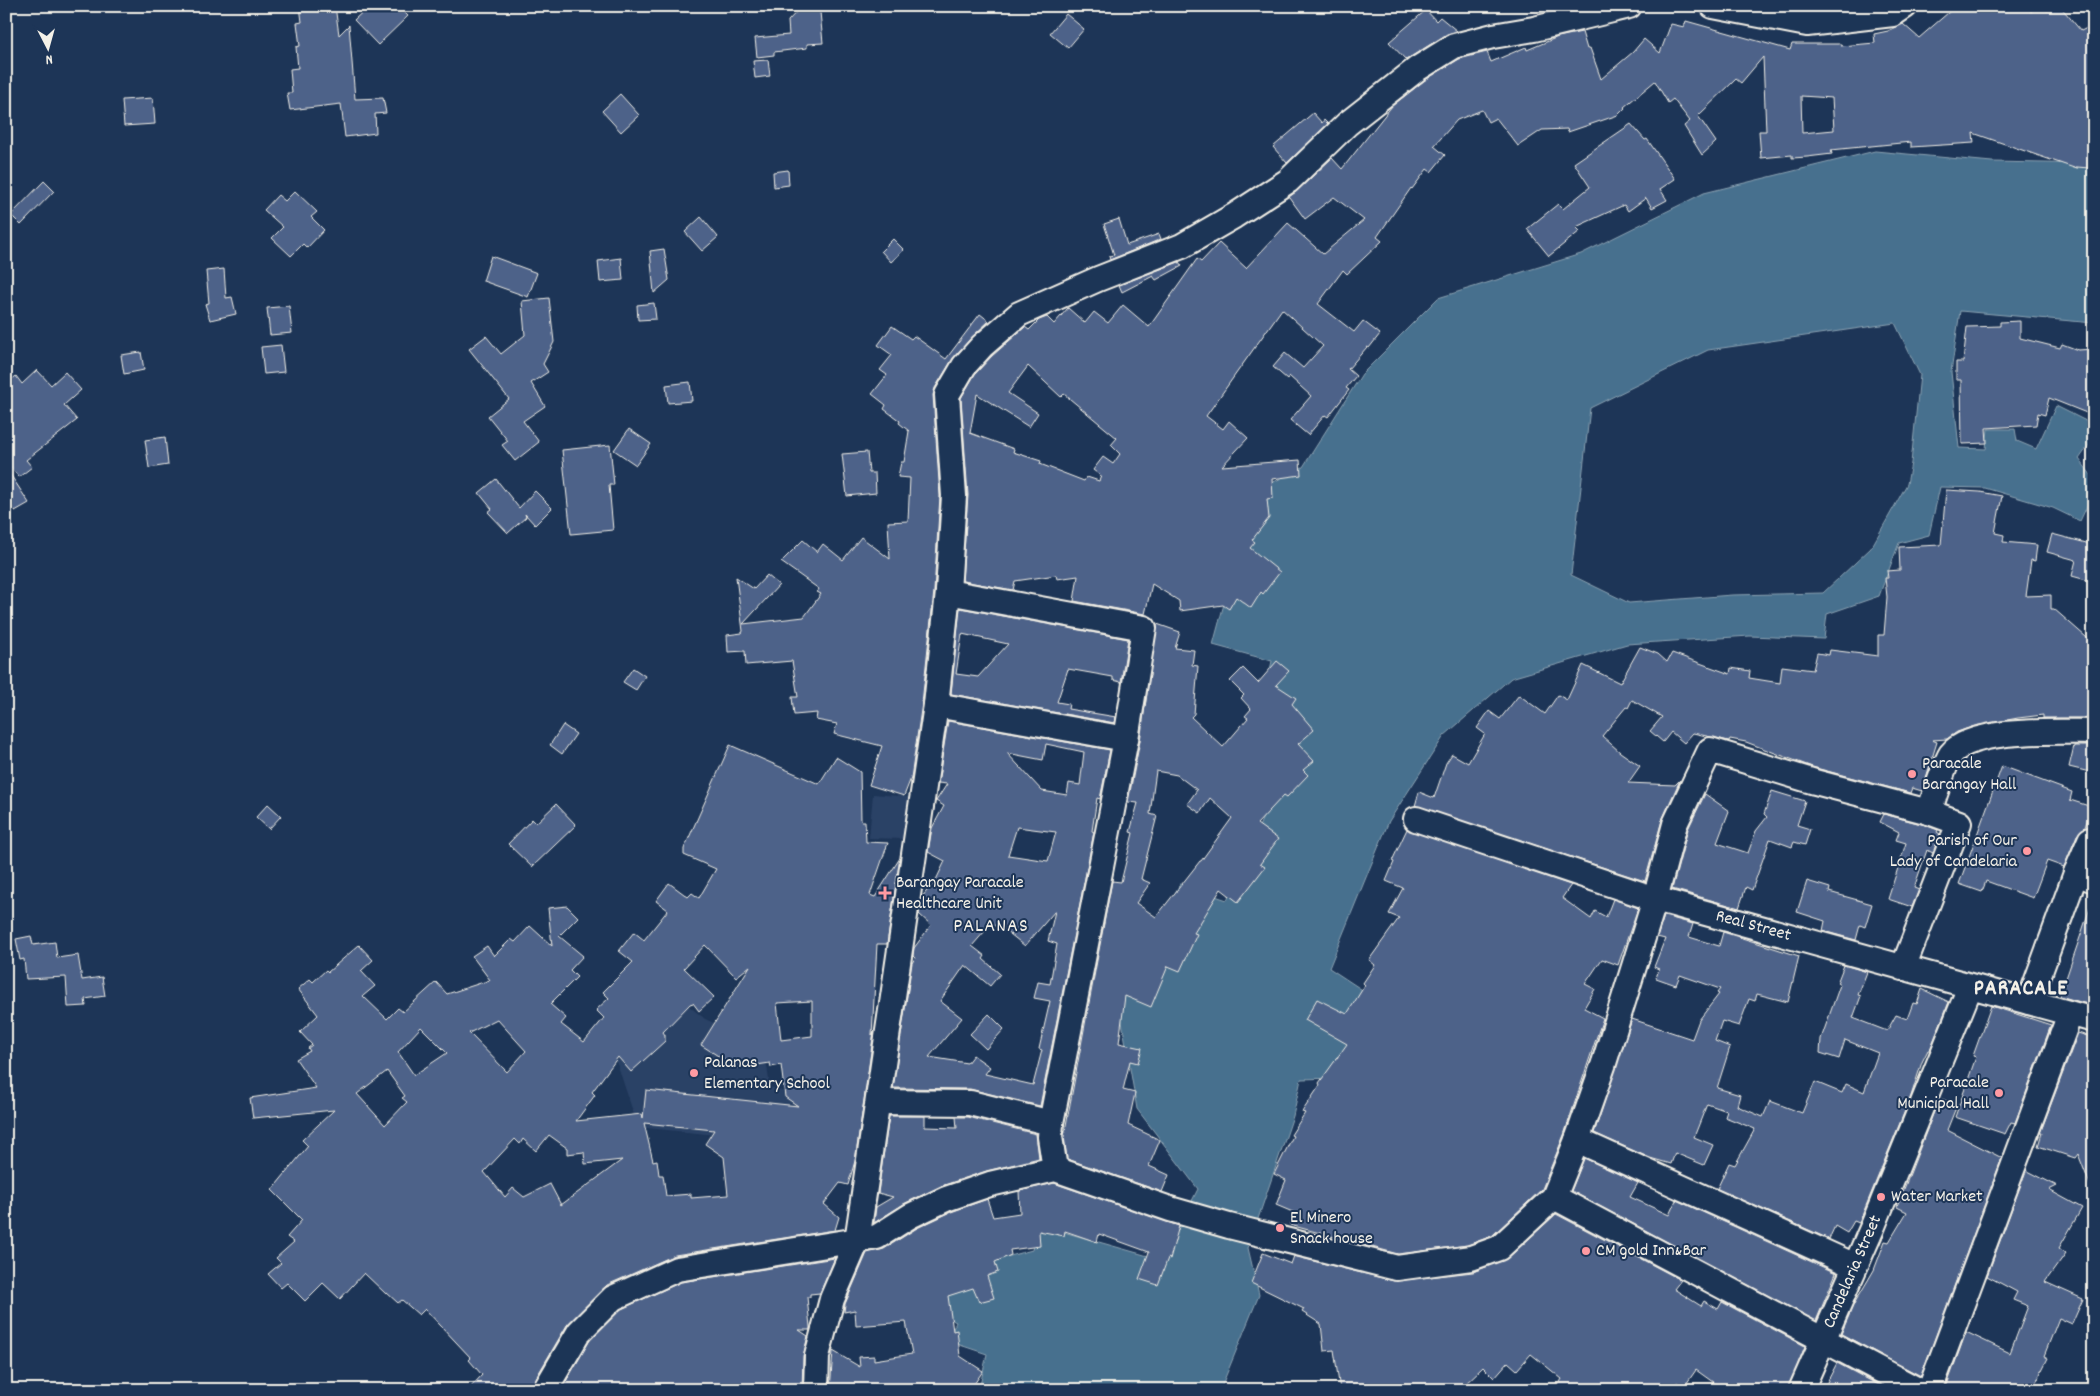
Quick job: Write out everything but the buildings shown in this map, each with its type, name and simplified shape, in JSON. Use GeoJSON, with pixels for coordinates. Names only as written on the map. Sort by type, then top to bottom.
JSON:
{"type":"FeatureCollection","features":[{"type":"Feature","properties":{"kind":"street"},"geometry":{"type":"LineString","coordinates":[[816,1390],[817,1356],[832,1299],[856,1241],[936,705],[948,592],[954,496],[947,395],[964,366],[982,346],[1019,314],[1098,279],[1182,246],[1234,216],[1288,181],[1347,124],[1417,68],[1454,46],[1628,6]]}},
{"type":"Feature","properties":{"kind":"street"},"geometry":{"type":"LineString","coordinates":[[1713,6],[1807,24],[1893,14],[1905,6]]}},
{"type":"Feature","properties":{"kind":"street"},"geometry":{"type":"LineString","coordinates":[[948,592],[1144,628],[1126,739],[1051,1123],[1050,1137],[1055,1169]]}},
{"type":"Feature","properties":{"kind":"street"},"geometry":{"type":"LineString","coordinates":[[936,705],[1126,739]]}},
{"type":"Feature","properties":{"kind":"street"},"geometry":{"type":"LineString","coordinates":[[1929,812],[1951,754],[1968,742],[2039,731],[2094,732]]}},
{"type":"Feature","properties":{"kind":"street"},"geometry":{"type":"LineString","coordinates":[[545,1390],[579,1332],[613,1298],[677,1269],[876,1237],[910,1216],[946,1199],[990,1184],[1055,1169],[1170,1209],[1276,1239],[1397,1268],[1471,1258],[1499,1248],[1554,1197],[1577,1140],[1604,1063],[1655,899],[1675,824],[1710,750],[1815,782],[1929,812],[1959,823],[1903,968]]}},
{"type":"Feature","properties":{"kind":"street","name":"Real Street"},"geometry":{"type":"LineString","coordinates":[[1416,819],[1655,899],[1970,988],[2094,1020]]}},
{"type":"Feature","properties":{"kind":"street"},"geometry":{"type":"LineString","coordinates":[[2029,1002],[2085,876],[2090,840]]}},
{"type":"Feature","properties":{"kind":"street","name":"Candelaria Street"},"geometry":{"type":"LineString","coordinates":[[1801,1390],[1821,1340],[1855,1266],[1970,988]]}},
{"type":"Feature","properties":{"kind":"street"},"geometry":{"type":"LineString","coordinates":[[1930,1390],[2070,1014]]}},
{"type":"Feature","properties":{"kind":"street"},"geometry":{"type":"LineString","coordinates":[[878,1102],[970,1103],[1051,1123]]}},
{"type":"Feature","properties":{"kind":"street"},"geometry":{"type":"LineString","coordinates":[[1577,1140],[1855,1266]]}},
{"type":"Feature","properties":{"kind":"street"},"geometry":{"type":"LineString","coordinates":[[1554,1197],[1918,1390]]}},
{"type":"Feature","properties":{"kind":"shaded area"},"geometry":{"type":"Polygon","coordinates":[[[1875,151],[1992,162],[2094,164],[2094,323],[1960,311],[1951,372],[1959,448],[1986,449],[1988,429],[2015,429],[2017,441],[2036,449],[2056,406],[2094,425],[2094,438],[2079,459],[2094,479],[2094,501],[2090,500],[2080,521],[2053,508],[1985,488],[1940,487],[1929,535],[1899,543],[1879,596],[1827,614],[1824,639],[1750,636],[1627,644],[1511,678],[1444,736],[1389,821],[1329,968],[1373,997],[1336,1078],[1301,1079],[1293,1116],[1248,1248],[1259,1295],[1220,1390],[979,1390],[987,1354],[948,1341],[956,1322],[894,1288],[1032,1250],[1039,1225],[1162,1260],[1198,1189],[1137,1109],[1118,998],[1180,884],[1227,900],[1274,792],[1265,692],[1272,661],[1213,645],[1254,492],[1303,467],[1362,374],[1438,298],[1581,254],[1704,193],[1875,151]],[[1895,323],[1708,350],[1590,408],[1571,575],[1629,603],[1732,595],[1823,593],[1871,548],[1907,484],[1920,375],[1895,323]]]}},
{"type":"Feature","properties":{"kind":"shaded area"},"geometry":{"type":"Polygon","coordinates":[[[873,794],[910,797],[906,839],[869,838],[873,794]]]}},
{"type":"Feature","properties":{"kind":"shaded area","name":"Palanas Elementary School"},"geometry":{"type":"Polygon","coordinates":[[[674,994],[705,1019],[764,1046],[770,1087],[822,1104],[813,1145],[638,1127],[616,1060],[674,994]]]}},
{"type":"Feature","properties":{"kind":"place","name":"Paracale Barangay Hall"},"geometry":{"type":"Point","coordinates":[1912,774]}},
{"type":"Feature","properties":{"kind":"place","name":"Parish of Our Lady of Candelaria"},"geometry":{"type":"Point","coordinates":[2027,851]}},
{"type":"Feature","properties":{"kind":"place","name":"Barangay Paracale Healthcare Unit"},"geometry":{"type":"Point","coordinates":[885,893]}},
{"type":"Feature","properties":{"kind":"place","name":"Palanas Elementary School"},"geometry":{"type":"Point","coordinates":[694,1073]}},
{"type":"Feature","properties":{"kind":"place","name":"Paracale Municipal Hall"},"geometry":{"type":"Point","coordinates":[1999,1093]}},
{"type":"Feature","properties":{"kind":"place","name":"Water Market"},"geometry":{"type":"Point","coordinates":[1881,1197]}},
{"type":"Feature","properties":{"kind":"place","name":"El Minero Snack house"},"geometry":{"type":"Point","coordinates":[1280,1228]}},
{"type":"Feature","properties":{"kind":"place","name":"CM gold Inn&Bar"},"geometry":{"type":"Point","coordinates":[1586,1251]}},
{"type":"Feature","properties":{"kind":"district","name":"PALANAS"},"geometry":{"type":"Point","coordinates":[991,927]}},
{"type":"Feature","properties":{"kind":"district","name":"PARACALE"},"geometry":{"type":"Point","coordinates":[2021,989]}}]}
